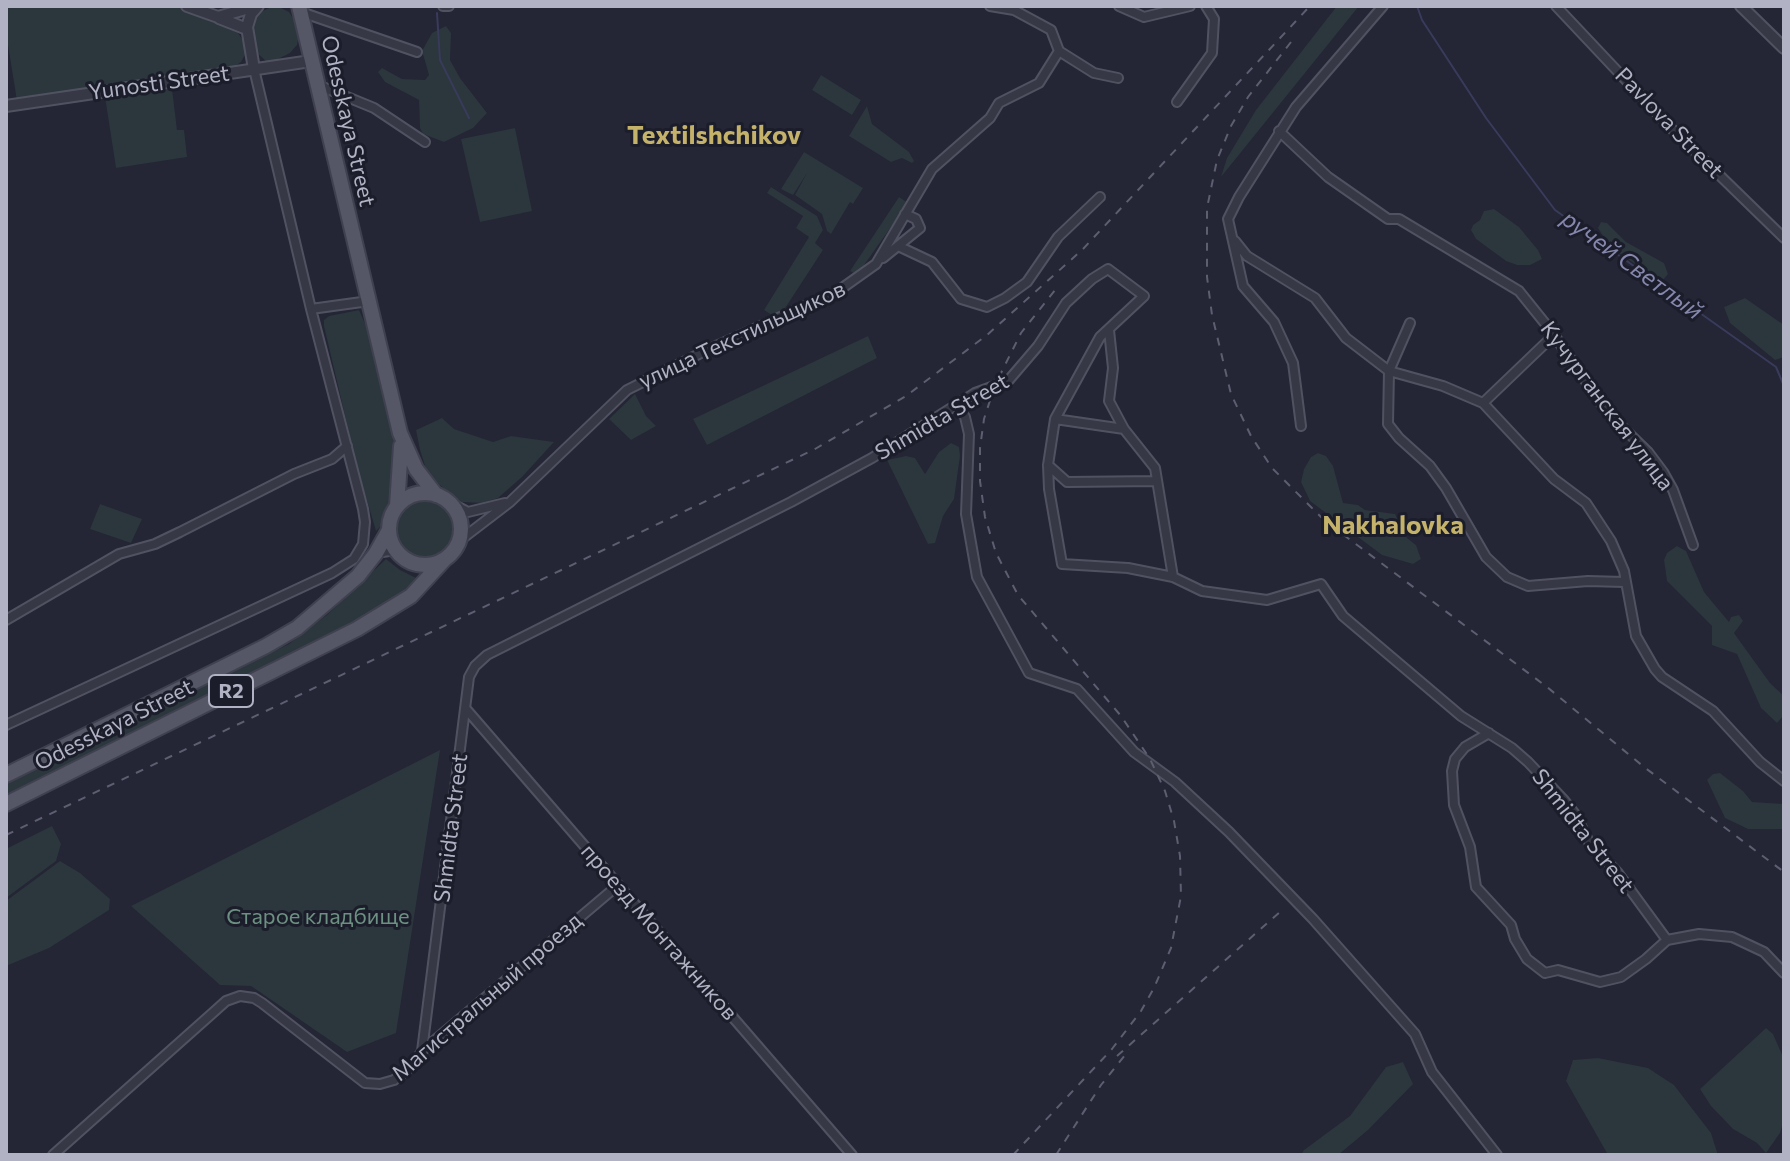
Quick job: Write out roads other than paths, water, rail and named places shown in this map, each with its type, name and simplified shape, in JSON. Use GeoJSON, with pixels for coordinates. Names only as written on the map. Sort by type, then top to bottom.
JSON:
{"type":"FeatureCollection","features":[{"type":"Feature","properties":{"kind":"main road","name":"Odesskaya Street"},"geometry":{"type":"LineString","coordinates":[[297,8],[400,433]]}},
{"type":"Feature","properties":{"kind":"main road","name":"R2"},"geometry":{"type":"LineString","coordinates":[[400,433],[416,469],[460,520],[459,541],[444,560]]}},
{"type":"Feature","properties":{"kind":"main road","name":"R2"},"geometry":{"type":"LineString","coordinates":[[389,530],[397,506],[401,472],[400,433]]}},
{"type":"Feature","properties":{"kind":"main road"},"geometry":{"type":"LineString","coordinates":[[397,506],[419,494],[442,498]]}},
{"type":"Feature","properties":{"kind":"main road","name":"Odesskaya Street"},"geometry":{"type":"LineString","coordinates":[[6,775],[283,636],[311,618],[345,588],[376,553],[389,530]]}},
{"type":"Feature","properties":{"kind":"main road"},"geometry":{"type":"LineString","coordinates":[[389,530],[396,550],[403,558],[423,565],[444,560]]}},
{"type":"Feature","properties":{"kind":"main road","name":"Odesskaya Street"},"geometry":{"type":"LineString","coordinates":[[6,804],[357,629],[411,596],[444,560]]}},
{"type":"Feature","properties":{"kind":"street"},"geometry":{"type":"LineString","coordinates":[[187,6],[247,29]]}},
{"type":"Feature","properties":{"kind":"street"},"geometry":{"type":"LineString","coordinates":[[218,17],[257,6]]}},
{"type":"Feature","properties":{"kind":"street"},"geometry":{"type":"LineString","coordinates":[[6,725],[332,573],[359,553],[365,536],[365,522],[347,446],[254,69],[247,29],[257,6]]}},
{"type":"Feature","properties":{"kind":"street"},"geometry":{"type":"LineString","coordinates":[[990,6],[1014,10],[1051,30],[1059,51],[1094,73],[1118,78]]}},
{"type":"Feature","properties":{"kind":"street"},"geometry":{"type":"LineString","coordinates":[[1119,6],[1144,17],[1190,6]]}},
{"type":"Feature","properties":{"kind":"street"},"geometry":{"type":"LineString","coordinates":[[1177,102],[1212,53],[1214,19],[1206,6]]}},
{"type":"Feature","properties":{"kind":"street"},"geometry":{"type":"LineString","coordinates":[[1301,426],[1293,363],[1274,322],[1243,286],[1228,219],[1296,107],[1383,6]]}},
{"type":"Feature","properties":{"kind":"street","name":"Pavlova Street"},"geometry":{"type":"LineString","coordinates":[[1556,6],[1670,127],[1784,238]]}},
{"type":"Feature","properties":{"kind":"street"},"geometry":{"type":"LineString","coordinates":[[1741,6],[1784,48]]}},
{"type":"Feature","properties":{"kind":"street"},"geometry":{"type":"LineString","coordinates":[[297,8],[417,52]]}},
{"type":"Feature","properties":{"kind":"street","name":"улица Текстильщиков"},"geometry":{"type":"LineString","coordinates":[[459,541],[510,502],[627,390],[838,291],[864,275],[876,264],[932,169],[990,118],[999,103],[1039,83],[1059,51]]}},
{"type":"Feature","properties":{"kind":"street","name":"Yunosti Street"},"geometry":{"type":"LineString","coordinates":[[6,106],[311,61]]}},
{"type":"Feature","properties":{"kind":"street"},"geometry":{"type":"LineString","coordinates":[[317,84],[374,108],[425,142]]}},
{"type":"Feature","properties":{"kind":"street","name":"Кучурганская улица"},"geometry":{"type":"LineString","coordinates":[[1279,131],[1328,177],[1388,219],[1399,219],[1519,291],[1554,335],[1607,412],[1648,452],[1663,472],[1693,545]]}},
{"type":"Feature","properties":{"kind":"street"},"geometry":{"type":"LineString","coordinates":[[898,246],[932,262],[961,299],[987,307],[1027,282],[1058,237],[1100,197]]}},
{"type":"Feature","properties":{"kind":"street"},"geometry":{"type":"LineString","coordinates":[[876,264],[920,228],[916,219],[905,214]]}},
{"type":"Feature","properties":{"kind":"street"},"geometry":{"type":"LineString","coordinates":[[1235,241],[1247,256],[1315,298],[1346,338],[1389,371],[1443,386],[1483,403],[1554,479],[1594,512],[1624,571],[1636,636],[1655,669],[1713,711],[1780,776]]}},
{"type":"Feature","properties":{"kind":"street","name":"Shmidta Street"},"geometry":{"type":"LineString","coordinates":[[422,1051],[469,677],[475,666],[487,655],[872,458],[975,393],[1008,381],[1038,346],[1066,303],[1108,269],[1144,296],[1100,337],[1055,419],[1048,465],[1053,522],[1062,564],[1128,568],[1173,577],[1202,591],[1267,600],[1321,584],[1343,616],[1461,716],[1528,762],[1575,814],[1590,844],[1618,873],[1667,940]]}},
{"type":"Feature","properties":{"kind":"street"},"geometry":{"type":"LineString","coordinates":[[311,309],[369,301]]}},
{"type":"Feature","properties":{"kind":"street"},"geometry":{"type":"LineString","coordinates":[[1410,323],[1389,371],[1388,424],[1430,466],[1486,557],[1517,583],[1540,587],[1580,581],[1624,582]]}},
{"type":"Feature","properties":{"kind":"street"},"geometry":{"type":"LineString","coordinates":[[1109,330],[1113,368],[1109,401],[1124,429],[1155,468],[1173,577]]}},
{"type":"Feature","properties":{"kind":"street"},"geometry":{"type":"LineString","coordinates":[[1483,403],[1554,335]]}},
{"type":"Feature","properties":{"kind":"street"},"geometry":{"type":"LineString","coordinates":[[956,405],[965,417],[969,434],[966,514],[977,577],[1029,673],[1077,689],[1134,752],[1175,782],[1313,919],[1415,1034],[1432,1072],[1497,1155]]}},
{"type":"Feature","properties":{"kind":"street"},"geometry":{"type":"LineString","coordinates":[[1055,419],[1124,429]]}},
{"type":"Feature","properties":{"kind":"street"},"geometry":{"type":"LineString","coordinates":[[6,620],[119,554],[155,544],[294,474],[332,459],[347,446]]}},
{"type":"Feature","properties":{"kind":"street"},"geometry":{"type":"LineString","coordinates":[[1048,465],[1067,482],[1156,481]]}},
{"type":"Feature","properties":{"kind":"street"},"geometry":{"type":"LineString","coordinates":[[442,498],[468,512],[510,502]]}},
{"type":"Feature","properties":{"kind":"street"},"geometry":{"type":"LineString","coordinates":[[359,553],[396,550]]}},
{"type":"Feature","properties":{"kind":"street","name":"проезд Монтажников"},"geometry":{"type":"LineString","coordinates":[[466,709],[852,1155]]}},
{"type":"Feature","properties":{"kind":"street"},"geometry":{"type":"LineString","coordinates":[[1489,733],[1465,747],[1455,759],[1452,771],[1454,805],[1470,847],[1476,887],[1511,925],[1527,959],[1545,973],[1558,970],[1600,982],[1621,977],[1667,940],[1699,934],[1732,937],[1764,952],[1784,973]]}},
{"type":"Feature","properties":{"kind":"street","name":"Магистральный проезд"},"geometry":{"type":"LineString","coordinates":[[53,1155],[216,1010],[234,998],[247,996],[262,1003],[365,1083],[380,1084],[394,1080],[413,1065],[422,1051],[617,886]]}},
{"type":"Feature","properties":{"kind":"waterway","name":"ручей Светлый"},"geometry":{"type":"LineString","coordinates":[[1417,6],[1422,20],[1486,118],[1555,210],[1776,367],[1784,386]]}},
{"type":"Feature","properties":{"kind":"waterway"},"geometry":{"type":"LineString","coordinates":[[437,13],[440,60],[469,118]]}},
{"type":"Feature","properties":{"kind":"railway"},"geometry":{"type":"LineString","coordinates":[[6,835],[815,449],[906,396],[987,335],[1082,250],[1310,6]]}},
{"type":"Feature","properties":{"kind":"railway"},"geometry":{"type":"LineString","coordinates":[[1291,42],[1248,97],[1231,126],[1217,160],[1207,208],[1207,277],[1212,315],[1231,394],[1251,436],[1272,468],[1325,521],[1547,687],[1644,767],[1784,872]]}},
{"type":"Feature","properties":{"kind":"railway"},"geometry":{"type":"LineString","coordinates":[[1013,1155],[1112,1049],[1141,1011],[1171,948],[1181,896],[1180,856],[1174,821],[1165,791],[1150,759],[1121,716],[1018,595],[996,553],[985,517],[980,481],[984,419],[995,385],[1021,333],[1059,285]]}},
{"type":"Feature","properties":{"kind":"railway"},"geometry":{"type":"LineString","coordinates":[[1117,1056],[1281,911]]}},
{"type":"Feature","properties":{"kind":"railway"},"geometry":{"type":"LineString","coordinates":[[1056,1155],[1101,1085],[1129,1050]]}},
{"type":"Feature","properties":{"kind":"district","name":"Textilshchikov"},"geometry":{"type":"Point","coordinates":[714,135]}},
{"type":"Feature","properties":{"kind":"district","name":"Nakhalovka"},"geometry":{"type":"Point","coordinates":[1393,525]}},
{"type":"Feature","properties":{"kind":"park label","name":"Старое кладбище"},"geometry":{"type":"Point","coordinates":[318,917]}}]}
